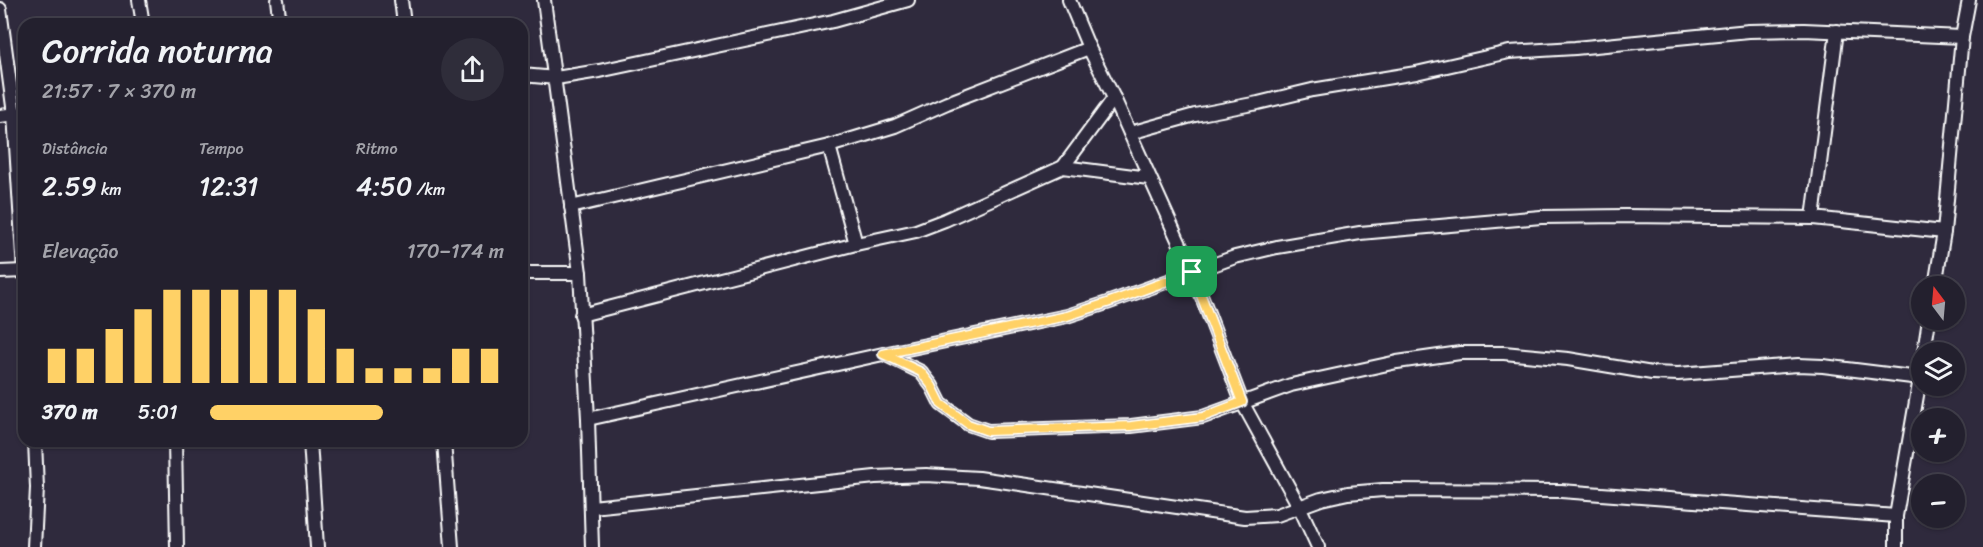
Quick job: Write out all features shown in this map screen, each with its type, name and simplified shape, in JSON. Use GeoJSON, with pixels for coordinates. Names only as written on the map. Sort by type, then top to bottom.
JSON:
{"type":"FeatureCollection","features":[{"type":"Feature","properties":{"kind":"street"},"geometry":{"type":"LineString","coordinates":[[139,0],[142,18]]}},
{"type":"Feature","properties":{"kind":"street"},"geometry":{"type":"LineString","coordinates":[[277,0],[279,18]]}},
{"type":"Feature","properties":{"kind":"street"},"geometry":{"type":"LineString","coordinates":[[401,0],[403,18]]}},
{"type":"Feature","properties":{"kind":"street"},"geometry":{"type":"LineString","coordinates":[[544,0],[580,273],[592,547]]}},
{"type":"Feature","properties":{"kind":"street"},"geometry":{"type":"LineString","coordinates":[[528,76],[556,78],[599,71],[833,21],[908,0]]}},
{"type":"Feature","properties":{"kind":"street"},"geometry":{"type":"LineString","coordinates":[[1070,0],[1089,48],[1114,98],[1192,272],[1242,402],[1300,508],[1318,547]]}},
{"type":"Feature","properties":{"kind":"street"},"geometry":{"type":"LineString","coordinates":[[1937,276],[1944,232],[1962,37],[1969,0]]}},
{"type":"Feature","properties":{"kind":"street"},"geometry":{"type":"LineString","coordinates":[[0,9],[18,108]]}},
{"type":"Feature","properties":{"kind":"street"},"geometry":{"type":"LineString","coordinates":[[1130,133],[1195,115],[1312,90],[1416,73],[1509,52],[1749,31],[1837,31],[1962,37]]}},
{"type":"Feature","properties":{"kind":"street"},"geometry":{"type":"LineString","coordinates":[[1813,218],[1837,31]]}},
{"type":"Feature","properties":{"kind":"street"},"geometry":{"type":"LineString","coordinates":[[571,207],[829,146],[895,126],[947,103],[1089,48]]}},
{"type":"Feature","properties":{"kind":"street"},"geometry":{"type":"LineString","coordinates":[[581,315],[856,244],[916,231],[945,220],[1063,167],[1114,98]]}},
{"type":"Feature","properties":{"kind":"street"},"geometry":{"type":"LineString","coordinates":[[0,116],[18,114]]}},
{"type":"Feature","properties":{"kind":"street"},"geometry":{"type":"LineString","coordinates":[[829,146],[856,244]]}},
{"type":"Feature","properties":{"kind":"street"},"geometry":{"type":"LineString","coordinates":[[1063,167],[1149,178]]}},
{"type":"Feature","properties":{"kind":"street"},"geometry":{"type":"LineString","coordinates":[[588,420],[883,354],[1067,316],[1235,257],[1277,247],[1360,233],[1541,217],[1813,218],[1944,232]]}},
{"type":"Feature","properties":{"kind":"street"},"geometry":{"type":"LineString","coordinates":[[0,272],[18,272]]}},
{"type":"Feature","properties":{"kind":"street"},"geometry":{"type":"LineString","coordinates":[[528,273],[580,273]]}},
{"type":"Feature","properties":{"kind":"street"},"geometry":{"type":"LineString","coordinates":[[883,354],[921,372],[932,386],[941,404],[968,424],[988,431],[1131,426],[1203,417],[1290,385],[1397,362],[1460,354],[1504,353],[1568,358],[1652,373],[1678,374],[1798,365],[1911,372]]}},
{"type":"Feature","properties":{"kind":"street"},"geometry":{"type":"LineString","coordinates":[[1896,547],[1896,516],[1917,396]]}},
{"type":"Feature","properties":{"kind":"street"},"geometry":{"type":"LineString","coordinates":[[34,447],[37,488],[34,547]]}},
{"type":"Feature","properties":{"kind":"street"},"geometry":{"type":"LineString","coordinates":[[175,447],[177,547]]}},
{"type":"Feature","properties":{"kind":"street"},"geometry":{"type":"LineString","coordinates":[[310,447],[317,547]]}},
{"type":"Feature","properties":{"kind":"street"},"geometry":{"type":"LineString","coordinates":[[444,447],[452,547]]}},
{"type":"Feature","properties":{"kind":"street"},"geometry":{"type":"LineString","coordinates":[[592,507],[875,477],[926,475],[989,480],[1245,518],[1277,515],[1321,499],[1348,493],[1383,490],[1561,491],[1896,516]]}},
{"type":"Feature","properties":{"kind":"route"},"geometry":{"type":"LineString","coordinates":[[1192,272],[1242,402],[1203,417],[1131,426],[988,431],[968,424],[941,404],[932,386],[921,372],[883,354],[1067,316],[1192,272]]}}]}
